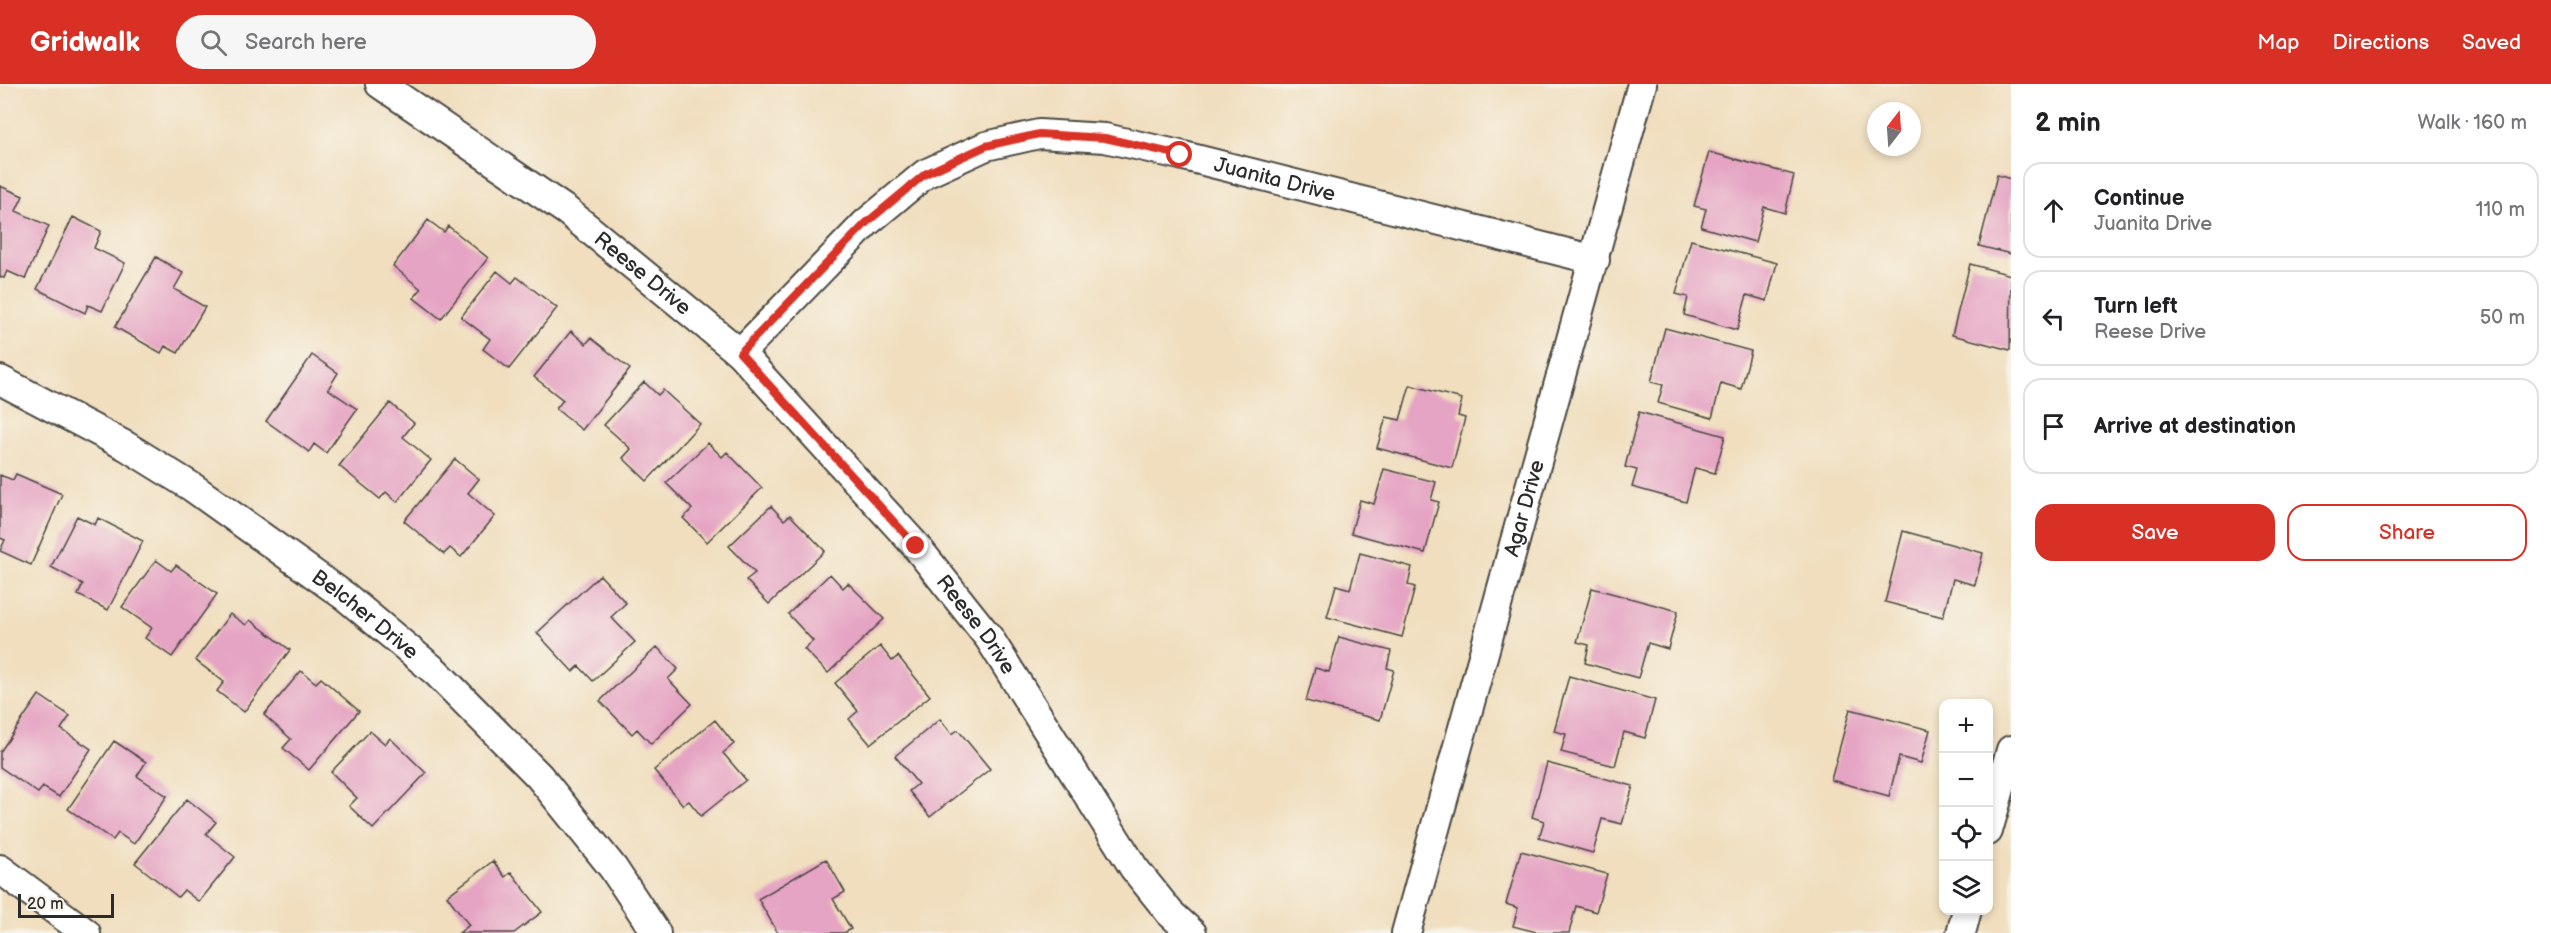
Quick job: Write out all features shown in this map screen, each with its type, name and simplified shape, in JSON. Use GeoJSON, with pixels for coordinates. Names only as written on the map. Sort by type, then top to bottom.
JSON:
{"type":"FeatureCollection","features":[{"type":"Feature","properties":{"kind":"street","name":"Reese Drive"},"geometry":{"type":"LineString","coordinates":[[380,84],[567,211],[740,353],[916,546],[989,638],[1134,868],[1170,913],[1192,933]]}},
{"type":"Feature","properties":{"kind":"street","name":"Agar Drive"},"geometry":{"type":"LineString","coordinates":[[1406,933],[1595,260],[1642,84]]}},
{"type":"Feature","properties":{"kind":"street","name":"Juanita Drive"},"geometry":{"type":"LineString","coordinates":[[740,353],[866,223],[925,174],[986,146],[1039,134],[1105,138],[1595,260]]}},
{"type":"Feature","properties":{"kind":"street","name":"Belcher Drive"},"geometry":{"type":"LineString","coordinates":[[0,380],[126,446],[192,486],[346,597],[427,665],[539,776],[613,868],[656,933]]}},
{"type":"Feature","properties":{"kind":"street"},"geometry":{"type":"LineString","coordinates":[[1993,816],[2011,750]]}},
{"type":"Feature","properties":{"kind":"street"},"geometry":{"type":"LineString","coordinates":[[0,868],[86,933]]}},
{"type":"Feature","properties":{"kind":"street"},"geometry":{"type":"LineString","coordinates":[[1960,933],[1965,915]]}},
{"type":"Feature","properties":{"kind":"building"},"geometry":{"type":"Polygon","coordinates":[[[1709,152],[1794,175],[1785,213],[1764,207],[1755,242],[1701,227],[1706,209],[1694,206],[1709,152]]]}},
{"type":"Feature","properties":{"kind":"building"},"geometry":{"type":"Polygon","coordinates":[[[1997,175],[2011,179],[2011,254],[1979,246],[1997,175]]]}},
{"type":"Feature","properties":{"kind":"building"},"geometry":{"type":"Polygon","coordinates":[[[0,186],[23,196],[16,211],[49,226],[25,279],[7,271],[4,278],[0,277],[0,186]]]}},
{"type":"Feature","properties":{"kind":"building"},"geometry":{"type":"Polygon","coordinates":[[[73,217],[101,231],[94,248],[125,263],[102,311],[88,305],[85,313],[37,289],[73,217]]]}},
{"type":"Feature","properties":{"kind":"building"},"geometry":{"type":"Polygon","coordinates":[[[428,220],[444,232],[448,226],[488,258],[441,319],[414,298],[421,289],[393,266],[428,220]]]}},
{"type":"Feature","properties":{"kind":"building"},"geometry":{"type":"Polygon","coordinates":[[[1691,240],[1777,263],[1767,301],[1747,295],[1737,330],[1684,315],[1688,297],[1676,294],[1691,240]]]}},
{"type":"Feature","properties":{"kind":"building"},"geometry":{"type":"Polygon","coordinates":[[[156,257],[183,273],[174,289],[205,307],[178,353],[165,346],[161,353],[115,327],[156,257]]]}},
{"type":"Feature","properties":{"kind":"building"},"geometry":{"type":"Polygon","coordinates":[[[1970,264],[2011,275],[2010,350],[1952,335],[1970,264]]]}},
{"type":"Feature","properties":{"kind":"building"},"geometry":{"type":"Polygon","coordinates":[[[497,271],[512,283],[517,277],[557,308],[509,369],[483,349],[490,339],[461,317],[497,271]]]}},
{"type":"Feature","properties":{"kind":"building"},"geometry":{"type":"Polygon","coordinates":[[[1665,328],[1751,351],[1741,389],[1721,383],[1712,418],[1658,403],[1663,385],[1651,382],[1665,328]]]}},
{"type":"Feature","properties":{"kind":"building"},"geometry":{"type":"Polygon","coordinates":[[[571,331],[586,344],[591,338],[630,369],[582,430],[556,409],[563,400],[534,377],[571,331]]]}},
{"type":"Feature","properties":{"kind":"building"},"geometry":{"type":"Polygon","coordinates":[[[312,355],[338,373],[328,389],[357,409],[326,453],[314,444],[309,452],[266,421],[312,355]]]}},
{"type":"Feature","properties":{"kind":"building"},"geometry":{"type":"Polygon","coordinates":[[[644,382],[658,395],[663,390],[700,424],[647,481],[623,458],[631,449],[604,425],[644,382]]]}},
{"type":"Feature","properties":{"kind":"building"},"geometry":{"type":"Polygon","coordinates":[[[1410,385],[1462,399],[1458,416],[1465,418],[1452,468],[1377,448],[1386,417],[1400,420],[1410,385]]]}},
{"type":"Feature","properties":{"kind":"building"},"geometry":{"type":"Polygon","coordinates":[[[390,403],[414,423],[403,437],[431,460],[397,502],[386,492],[380,499],[339,466],[390,403]]]}},
{"type":"Feature","properties":{"kind":"building"},"geometry":{"type":"Polygon","coordinates":[[[1639,412],[1725,436],[1715,473],[1695,468],[1686,502],[1632,487],[1637,470],[1625,467],[1639,412]]]}},
{"type":"Feature","properties":{"kind":"building"},"geometry":{"type":"Polygon","coordinates":[[[708,443],[722,457],[727,452],[762,488],[707,542],[683,518],[692,509],[666,483],[708,443]]]}},
{"type":"Feature","properties":{"kind":"building"},"geometry":{"type":"Polygon","coordinates":[[[455,459],[479,479],[468,493],[495,516],[461,557],[450,548],[444,554],[404,521],[455,459]]]}},
{"type":"Feature","properties":{"kind":"building"},"geometry":{"type":"Polygon","coordinates":[[[1384,469],[1436,482],[1431,500],[1439,502],[1425,553],[1351,533],[1360,500],[1374,504],[1384,469]]]}},
{"type":"Feature","properties":{"kind":"building"},"geometry":{"type":"Polygon","coordinates":[[[16,474],[62,494],[31,565],[0,551],[5,540],[0,538],[0,475],[13,480],[16,474]]]}},
{"type":"Feature","properties":{"kind":"building"},"geometry":{"type":"Polygon","coordinates":[[[771,506],[784,520],[790,515],[825,551],[769,604],[746,580],[755,573],[729,546],[771,506]]]}},
{"type":"Feature","properties":{"kind":"building"},"geometry":{"type":"Polygon","coordinates":[[[77,516],[95,525],[98,518],[143,541],[108,610],[78,595],[83,584],[51,567],[77,516]]]}},
{"type":"Feature","properties":{"kind":"building"},"geometry":{"type":"Polygon","coordinates":[[[1903,531],[1983,553],[1975,585],[1953,579],[1943,617],[1885,602],[1903,531]]]}},
{"type":"Feature","properties":{"kind":"building"},"geometry":{"type":"Polygon","coordinates":[[[1360,553],[1412,567],[1408,585],[1415,587],[1402,637],[1327,617],[1336,585],[1350,589],[1360,553]]]}},
{"type":"Feature","properties":{"kind":"building"},"geometry":{"type":"Polygon","coordinates":[[[156,560],[171,571],[176,565],[217,594],[172,657],[145,638],[152,628],[122,607],[156,560]]]}},
{"type":"Feature","properties":{"kind":"building"},"geometry":{"type":"Polygon","coordinates":[[[830,574],[843,588],[848,583],[884,619],[828,673],[804,649],[813,641],[788,614],[830,574]]]}},
{"type":"Feature","properties":{"kind":"building"},"geometry":{"type":"Polygon","coordinates":[[[600,575],[626,603],[611,617],[635,642],[593,681],[579,666],[573,672],[537,633],[600,575]]]}},
{"type":"Feature","properties":{"kind":"building"},"geometry":{"type":"Polygon","coordinates":[[[1592,588],[1678,611],[1668,649],[1648,643],[1638,678],[1585,663],[1589,645],[1577,642],[1592,588]]]}},
{"type":"Feature","properties":{"kind":"building"},"geometry":{"type":"Polygon","coordinates":[[[230,614],[246,625],[250,620],[290,650],[244,712],[217,691],[224,682],[195,660],[230,614]]]}},
{"type":"Feature","properties":{"kind":"building"},"geometry":{"type":"Polygon","coordinates":[[[1339,637],[1391,651],[1387,668],[1394,670],[1380,720],[1306,701],[1315,668],[1329,672],[1339,637]]]}},
{"type":"Feature","properties":{"kind":"building"},"geometry":{"type":"Polygon","coordinates":[[[880,646],[892,661],[898,656],[930,696],[870,744],[849,719],[858,711],[835,683],[880,646]]]}},
{"type":"Feature","properties":{"kind":"building"},"geometry":{"type":"Polygon","coordinates":[[[657,647],[678,669],[668,679],[692,704],[651,744],[637,729],[632,734],[600,701],[657,647]]]}},
{"type":"Feature","properties":{"kind":"building"},"geometry":{"type":"Polygon","coordinates":[[[301,671],[316,683],[321,678],[359,711],[309,770],[283,748],[291,739],[264,715],[301,671]]]}},
{"type":"Feature","properties":{"kind":"building"},"geometry":{"type":"Polygon","coordinates":[[[1569,676],[1655,700],[1645,738],[1624,732],[1615,766],[1561,752],[1566,734],[1554,731],[1569,676]]]}},
{"type":"Feature","properties":{"kind":"building"},"geometry":{"type":"Polygon","coordinates":[[[39,695],[70,716],[61,729],[91,749],[59,797],[43,787],[38,793],[0,767],[0,752],[39,695]]]}},
{"type":"Feature","properties":{"kind":"building"},"geometry":{"type":"Polygon","coordinates":[[[1850,709],[1930,730],[1921,763],[1899,757],[1889,796],[1831,780],[1850,709]]]}},
{"type":"Feature","properties":{"kind":"building"},"geometry":{"type":"Polygon","coordinates":[[[940,719],[952,734],[958,730],[990,769],[930,817],[909,791],[918,784],[895,756],[940,719]]]}},
{"type":"Feature","properties":{"kind":"building"},"geometry":{"type":"Polygon","coordinates":[[[715,720],[734,744],[723,753],[746,780],[701,816],[689,801],[683,805],[654,770],[715,720]]]}},
{"type":"Feature","properties":{"kind":"building"},"geometry":{"type":"Polygon","coordinates":[[[370,731],[385,744],[390,738],[426,773],[373,829],[349,806],[357,798],[331,772],[370,731]]]}},
{"type":"Feature","properties":{"kind":"building"},"geometry":{"type":"Polygon","coordinates":[[[114,741],[146,762],[137,776],[167,796],[134,844],[118,833],[113,840],[68,809],[114,741]]]}},
{"type":"Feature","properties":{"kind":"building"},"geometry":{"type":"Polygon","coordinates":[[[1547,763],[1633,786],[1622,824],[1602,819],[1593,853],[1539,838],[1544,821],[1532,817],[1547,763]]]}},
{"type":"Feature","properties":{"kind":"building"},"geometry":{"type":"Polygon","coordinates":[[[187,799],[216,822],[206,834],[235,857],[199,902],[184,890],[178,897],[135,863],[187,799]]]}},
{"type":"Feature","properties":{"kind":"building"},"geometry":{"type":"Polygon","coordinates":[[[1521,851],[1607,874],[1596,912],[1576,906],[1569,933],[1540,933],[1513,926],[1518,908],[1506,904],[1521,851]]]}},
{"type":"Feature","properties":{"kind":"building"},"geometry":{"type":"Polygon","coordinates":[[[826,859],[845,892],[833,899],[851,929],[844,933],[778,933],[758,899],[826,859]]]}},
{"type":"Feature","properties":{"kind":"building"},"geometry":{"type":"Polygon","coordinates":[[[493,861],[505,877],[511,872],[542,912],[514,933],[459,933],[469,925],[447,896],[493,861]]]}},
{"type":"Feature","properties":{"kind":"route"},"geometry":{"type":"LineString","coordinates":[[916,546],[740,353],[866,223],[925,174],[986,146],[1039,134],[1105,138],[1180,155]]}}]}
